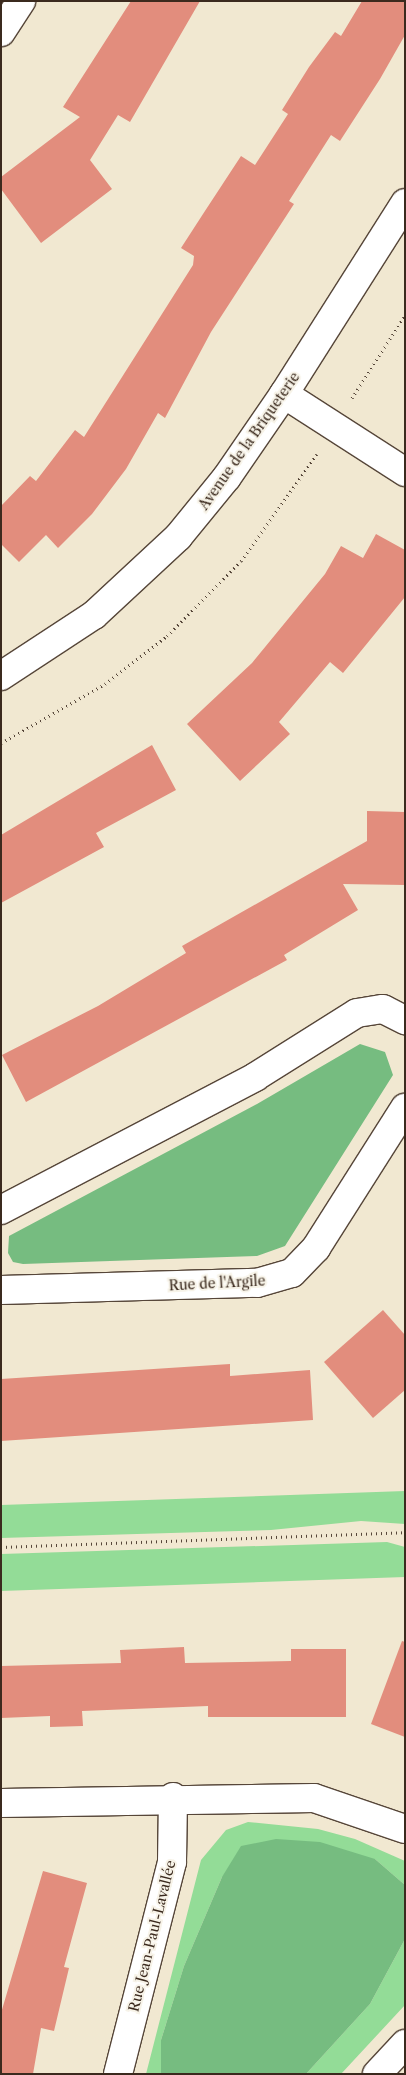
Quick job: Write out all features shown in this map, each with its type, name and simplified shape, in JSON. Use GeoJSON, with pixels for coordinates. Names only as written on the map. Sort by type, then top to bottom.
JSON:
{"type":"FeatureCollection","features":[{"type":"Feature","properties":{"kind":"street"},"geometry":{"type":"LineString","coordinates":[[1,32],[21,1]]}},
{"type":"Feature","properties":{"kind":"street","name":"Avenue de la Briqueterie"},"geometry":{"type":"LineString","coordinates":[[1,676],[94,615],[151,565],[204,507],[284,394],[405,203]]}},
{"type":"Feature","properties":{"kind":"street"},"geometry":{"type":"LineString","coordinates":[[284,394],[405,472]]}},
{"type":"Feature","properties":{"kind":"street"},"geometry":{"type":"LineString","coordinates":[[1,1210],[255,1076],[358,1013],[383,1009],[405,1020]]}},
{"type":"Feature","properties":{"kind":"street","name":"Rue de l'Argile"},"geometry":{"type":"LineString","coordinates":[[1,1290],[257,1283],[292,1273],[316,1248],[405,1108]]}},
{"type":"Feature","properties":{"kind":"street"},"geometry":{"type":"LineString","coordinates":[[1,1803],[173,1797],[314,1798],[405,1829]]}},
{"type":"Feature","properties":{"kind":"street","name":"Rue Jean-Paul-Lavallée"},"geometry":{"type":"LineString","coordinates":[[118,2074],[172,1862],[173,1797]]}},
{"type":"Feature","properties":{"kind":"street"},"geometry":{"type":"LineString","coordinates":[[377,2074],[405,2044]]}},
{"type":"Feature","properties":{"kind":"path"},"geometry":{"type":"LineString","coordinates":[[350,400],[405,315]]}},
{"type":"Feature","properties":{"kind":"path"},"geometry":{"type":"LineString","coordinates":[[1,743],[105,684],[167,636],[241,561],[318,452]]}},
{"type":"Feature","properties":{"kind":"path"},"geometry":{"type":"LineString","coordinates":[[1,1547],[405,1532]]}},
{"type":"Feature","properties":{"kind":"green space"},"geometry":{"type":"Polygon","coordinates":[[[360,1044],[385,1052],[393,1075],[285,1246],[257,1256],[23,1264],[13,1262],[8,1253],[9,1236],[257,1104],[360,1044]]]}},
{"type":"Feature","properties":{"kind":"green space"},"geometry":{"type":"Polygon","coordinates":[[[405,1491],[405,1524],[361,1521],[271,1530],[1,1538],[1,1505],[405,1491]]]}},
{"type":"Feature","properties":{"kind":"green space"},"geometry":{"type":"Polygon","coordinates":[[[387,1542],[405,1547],[405,1577],[1,1591],[1,1554],[387,1542]]]}},
{"type":"Feature","properties":{"kind":"green space"},"geometry":{"type":"Polygon","coordinates":[[[248,1822],[318,1829],[355,1839],[405,1861],[405,1885],[375,1859],[222,1877],[184,1966],[161,2040],[161,2074],[146,2074],[201,1860],[226,1830],[248,1822]]]}},
{"type":"Feature","properties":{"kind":"green space"},"geometry":{"type":"Polygon","coordinates":[[[276,1839],[320,1842],[375,1859],[405,1885],[405,1939],[370,2004],[306,2074],[161,2074],[161,2040],[184,1966],[222,1877],[241,1846],[276,1839]]]}},
{"type":"Feature","properties":{"kind":"green space"},"geometry":{"type":"Polygon","coordinates":[[[405,1939],[405,2005],[341,2074],[306,2074],[370,2004],[405,1939]]]}},
{"type":"Feature","properties":{"kind":"building"},"geometry":{"type":"Polygon","coordinates":[[[131,1],[200,1],[130,122],[118,115],[90,160],[112,189],[41,243],[1,189],[1,177],[80,117],[63,107],[131,1]]]}},
{"type":"Feature","properties":{"kind":"building"},"geometry":{"type":"Polygon","coordinates":[[[362,1],[405,1],[405,35],[380,79],[340,141],[331,135],[289,201],[294,204],[211,332],[165,418],[158,413],[126,469],[92,514],[58,548],[46,535],[19,562],[1,544],[1,506],[30,476],[36,481],[75,430],[84,437],[193,265],[194,256],[181,248],[241,156],[255,165],[288,114],[282,110],[309,67],[335,32],[341,36],[362,1]]]}},
{"type":"Feature","properties":{"kind":"building"},"geometry":{"type":"Polygon","coordinates":[[[376,534],[405,550],[405,597],[343,673],[330,662],[279,722],[290,734],[240,781],[187,724],[252,663],[325,574],[341,546],[363,558],[376,534]]]}},
{"type":"Feature","properties":{"kind":"building"},"geometry":{"type":"Polygon","coordinates":[[[152,745],[176,790],[96,833],[104,847],[1,903],[1,835],[152,745]]]}},
{"type":"Feature","properties":{"kind":"building"},"geometry":{"type":"Polygon","coordinates":[[[367,811],[405,812],[405,885],[343,884],[358,910],[284,955],[287,960],[26,1102],[2,1055],[98,1006],[186,953],[182,946],[367,841],[367,811]]]}},
{"type":"Feature","properties":{"kind":"building"},"geometry":{"type":"Polygon","coordinates":[[[383,1310],[405,1335],[405,1390],[373,1418],[324,1362],[383,1310]]]}},
{"type":"Feature","properties":{"kind":"building"},"geometry":{"type":"Polygon","coordinates":[[[230,1364],[230,1376],[310,1370],[313,1420],[1,1441],[1,1379],[230,1364]]]}},
{"type":"Feature","properties":{"kind":"building"},"geometry":{"type":"Polygon","coordinates":[[[402,1641],[405,1642],[405,1737],[371,1724],[402,1641]]]}},
{"type":"Feature","properties":{"kind":"building"},"geometry":{"type":"Polygon","coordinates":[[[184,1647],[185,1663],[291,1661],[291,1649],[346,1649],[346,1717],[208,1717],[208,1706],[82,1711],[83,1726],[50,1727],[50,1716],[1,1718],[1,1666],[121,1663],[120,1650],[184,1647]]]}},
{"type":"Feature","properties":{"kind":"building"},"geometry":{"type":"Polygon","coordinates":[[[43,1871],[87,1883],[64,1967],[69,1968],[54,2031],[41,2028],[33,2074],[1,2074],[1,2013],[43,1871]]]}}]}
